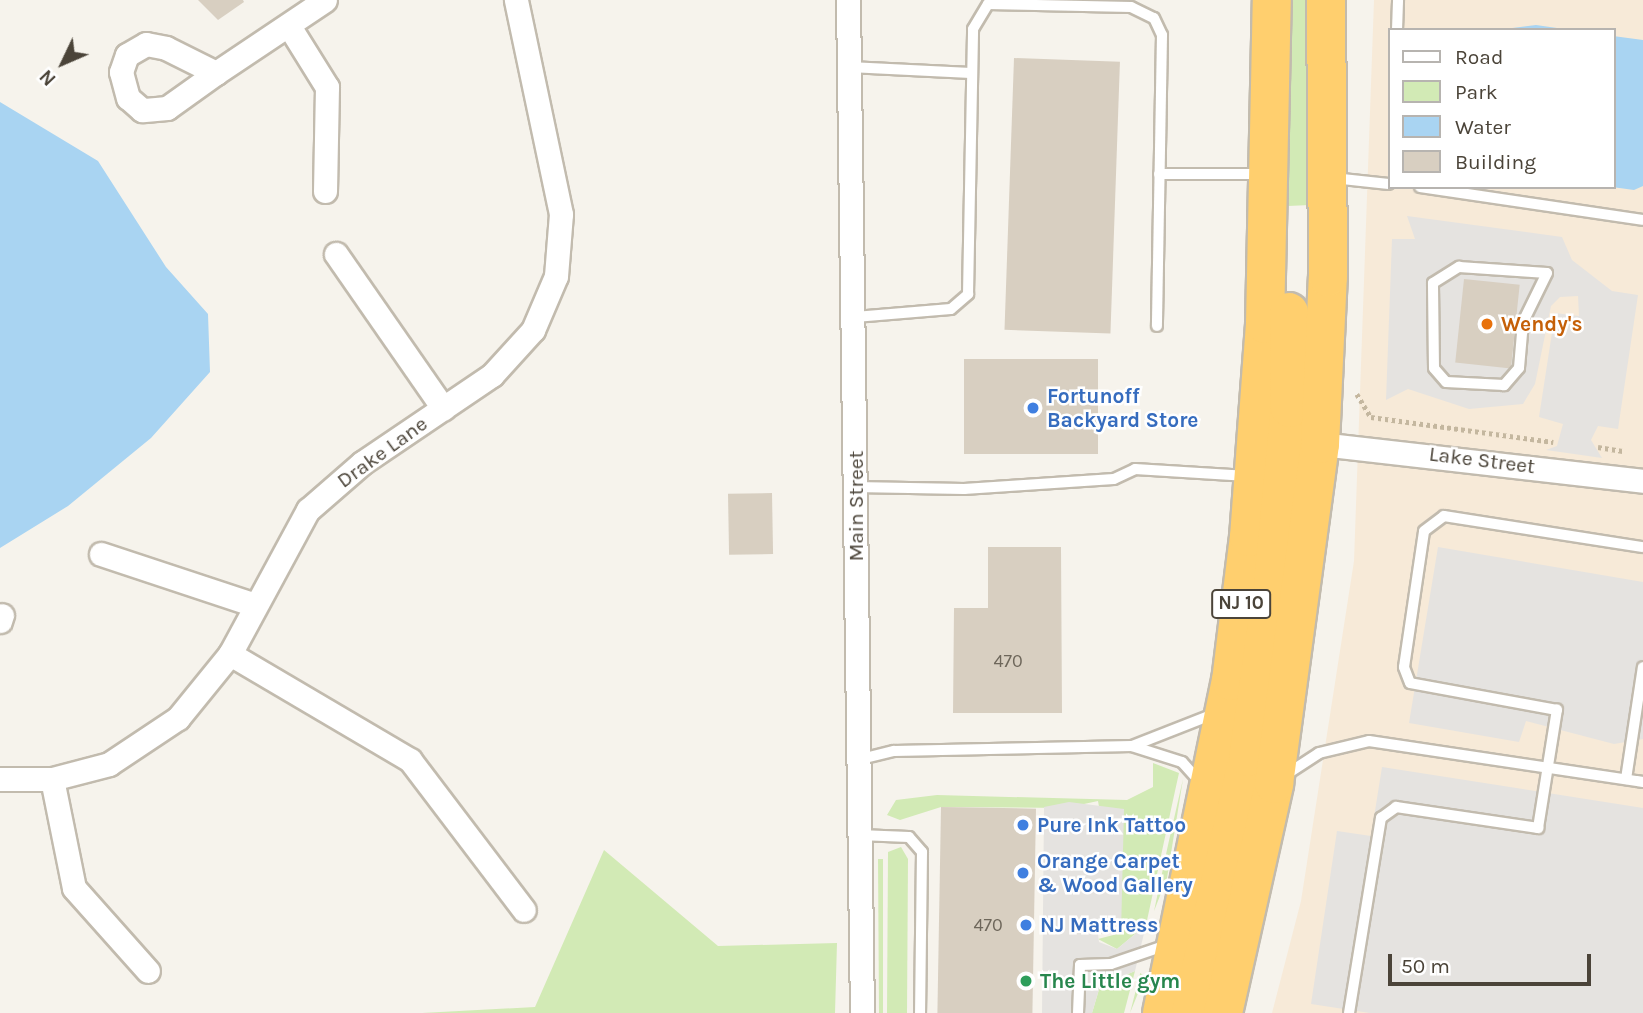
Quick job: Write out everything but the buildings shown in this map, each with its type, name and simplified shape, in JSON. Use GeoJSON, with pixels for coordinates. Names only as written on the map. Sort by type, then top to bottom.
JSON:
{"type":"FeatureCollection","features":[{"type":"Feature","properties":{"kind":"highway","name":"NJ 10"},"geometry":{"type":"LineString","coordinates":[[1162,1013],[1210,794],[1225,709],[1254,477],[1270,181],[1272,0]]}},
{"type":"Feature","properties":{"kind":"highway","name":"NJ 10"},"geometry":{"type":"LineString","coordinates":[[1223,1013],[1274,784],[1320,444],[1328,177],[1326,0]]}},
{"type":"Feature","properties":{"kind":"highway"},"geometry":{"type":"LineString","coordinates":[[1191,1013],[1248,757],[1289,421],[1289,306],[1270,181]]}},
{"type":"Feature","properties":{"kind":"street"},"geometry":{"type":"LineString","coordinates":[[216,73],[325,0]]}},
{"type":"Feature","properties":{"kind":"street","name":"Drake Lane"},"geometry":{"type":"LineString","coordinates":[[0,779],[52,779],[109,764],[144,745],[207,688],[230,654],[308,510],[492,374],[533,330],[561,249],[561,214],[516,0]]}},
{"type":"Feature","properties":{"kind":"street","name":"Main Street"},"geometry":{"type":"LineString","coordinates":[[848,0],[855,317],[857,760],[862,1013]]}},
{"type":"Feature","properties":{"kind":"street"},"geometry":{"type":"LineString","coordinates":[[289,26],[327,88],[325,191]]}},
{"type":"Feature","properties":{"kind":"street"},"geometry":{"type":"LineString","coordinates":[[336,254],[443,408]]}},
{"type":"Feature","properties":{"kind":"street","name":"Lake Street"},"geometry":{"type":"LineString","coordinates":[[1320,444],[1643,481]]}},
{"type":"Feature","properties":{"kind":"street"},"geometry":{"type":"LineString","coordinates":[[101,554],[255,605]]}},
{"type":"Feature","properties":{"kind":"street"},"geometry":{"type":"LineString","coordinates":[[230,654],[410,760],[524,910]]}},
{"type":"Feature","properties":{"kind":"street"},"geometry":{"type":"LineString","coordinates":[[52,779],[74,888],[148,971]]}},
{"type":"Feature","properties":{"kind":"lane"},"geometry":{"type":"LineString","coordinates":[[1397,28],[1398,0]]}},
{"type":"Feature","properties":{"kind":"lane"},"geometry":{"type":"LineString","coordinates":[[855,317],[951,309],[968,294],[973,29],[988,4],[1147,12],[1162,35],[1157,326]]}},
{"type":"Feature","properties":{"kind":"lane"},"geometry":{"type":"LineString","coordinates":[[849,67],[971,73]]}},
{"type":"Feature","properties":{"kind":"lane"},"geometry":{"type":"LineString","coordinates":[[1158,174],[1270,181]]}},
{"type":"Feature","properties":{"kind":"lane"},"geometry":{"type":"LineString","coordinates":[[1328,177],[1388,184]]}},
{"type":"Feature","properties":{"kind":"lane"},"geometry":{"type":"LineString","coordinates":[[1434,189],[1643,220]]}},
{"type":"Feature","properties":{"kind":"lane"},"geometry":{"type":"LineString","coordinates":[[1459,267],[1547,273],[1523,322],[1515,375],[1489,388],[1441,380],[1433,361],[1432,293],[1438,275],[1459,267]]}},
{"type":"Feature","properties":{"kind":"lane"},"geometry":{"type":"LineString","coordinates":[[855,487],[964,489],[1114,479],[1135,469],[1254,477]]}},
{"type":"Feature","properties":{"kind":"lane"},"geometry":{"type":"LineString","coordinates":[[1349,1013],[1384,814],[1396,807],[1538,828],[1548,768],[1557,710],[1418,689],[1405,675],[1424,531],[1444,516],[1643,547]]}},
{"type":"Feature","properties":{"kind":"lane"},"geometry":{"type":"LineString","coordinates":[[1626,779],[1643,667]]}},
{"type":"Feature","properties":{"kind":"lane"},"geometry":{"type":"LineString","coordinates":[[1132,746],[1225,709]]}},
{"type":"Feature","properties":{"kind":"lane"},"geometry":{"type":"LineString","coordinates":[[1274,784],[1310,757],[1369,741],[1643,782]]}},
{"type":"Feature","properties":{"kind":"lane"},"geometry":{"type":"LineString","coordinates":[[857,760],[951,749],[1132,746],[1182,762],[1210,794]]}},
{"type":"Feature","properties":{"kind":"lane"},"geometry":{"type":"LineString","coordinates":[[858,835],[909,837],[922,852],[920,1013]]}},
{"type":"Feature","properties":{"kind":"lane"},"geometry":{"type":"LineString","coordinates":[[1078,1013],[1080,965],[1111,964],[1179,940]]}},
{"type":"Feature","properties":{"kind":"path"},"geometry":{"type":"LineString","coordinates":[[1356,388],[1371,417],[1553,442]]}},
{"type":"Feature","properties":{"kind":"path"},"geometry":{"type":"LineString","coordinates":[[1598,447],[1628,452]]}},
{"type":"Feature","properties":{"kind":"shaded area"},"geometry":{"type":"Polygon","coordinates":[[[1374,0],[1643,0],[1643,1013],[1272,1013],[1301,901],[1354,561],[1374,0]]]}},
{"type":"Feature","properties":{"kind":"shaded area"},"geometry":{"type":"Polygon","coordinates":[[[1407,216],[1562,237],[1572,260],[1612,291],[1638,295],[1618,429],[1598,426],[1591,440],[1602,458],[1546,450],[1557,446],[1563,424],[1539,417],[1555,313],[1579,316],[1578,296],[1560,297],[1551,306],[1535,384],[1523,404],[1469,409],[1408,389],[1386,400],[1392,239],[1415,239],[1407,216]]]}},
{"type":"Feature","properties":{"kind":"shaded area"},"geometry":{"type":"Polygon","coordinates":[[[1438,547],[1643,582],[1643,739],[1614,744],[1526,721],[1519,742],[1409,723],[1438,547]]]}},
{"type":"Feature","properties":{"kind":"shaded area"},"geometry":{"type":"Polygon","coordinates":[[[1382,767],[1643,808],[1643,1013],[1370,1013],[1311,1004],[1337,831],[1371,836],[1382,767]]]}},
{"type":"Feature","properties":{"kind":"shaded area"},"geometry":{"type":"Polygon","coordinates":[[[1069,802],[1124,809],[1121,933],[1098,934],[1099,942],[1117,949],[1146,925],[1135,971],[1100,986],[1092,1013],[1042,1013],[1044,807],[1069,802]]]}},
{"type":"Feature","properties":{"kind":"green space"},"geometry":{"type":"Polygon","coordinates":[[[1289,0],[1308,0],[1310,205],[1288,206],[1289,0]]]}},
{"type":"Feature","properties":{"kind":"green space"},"geometry":{"type":"Polygon","coordinates":[[[1153,763],[1179,773],[1146,925],[1117,949],[1098,939],[1121,933],[1098,801],[1065,808],[941,807],[900,820],[887,815],[896,800],[937,795],[1127,800],[1153,787],[1153,763]]]}},
{"type":"Feature","properties":{"kind":"green space"},"geometry":{"type":"Polygon","coordinates":[[[1183,779],[1167,878],[1154,911],[1168,845],[1183,779]]]}},
{"type":"Feature","properties":{"kind":"green space"},"geometry":{"type":"Polygon","coordinates":[[[901,847],[908,859],[907,1013],[887,1013],[888,852],[901,847]]]}},
{"type":"Feature","properties":{"kind":"green space"},"geometry":{"type":"Polygon","coordinates":[[[604,850],[718,946],[837,943],[835,1013],[422,1013],[535,1007],[604,850]]]}},
{"type":"Feature","properties":{"kind":"green space"},"geometry":{"type":"Polygon","coordinates":[[[878,859],[883,859],[883,1013],[879,1013],[878,859]]]}},
{"type":"Feature","properties":{"kind":"green space"},"geometry":{"type":"Polygon","coordinates":[[[1135,971],[1124,1013],[1092,1013],[1100,986],[1135,971]]]}},
{"type":"Feature","properties":{"kind":"green space"},"geometry":{"type":"Polygon","coordinates":[[[1140,974],[1145,976],[1130,1013],[1140,974]]]}},
{"type":"Feature","properties":{"kind":"water"},"geometry":{"type":"Polygon","coordinates":[[[1536,25],[1557,28],[1513,28],[1536,25]]]}},
{"type":"Feature","properties":{"kind":"water"},"geometry":{"type":"Polygon","coordinates":[[[1615,36],[1643,40],[1643,186],[1634,190],[1615,187],[1615,36]]]}},
{"type":"Feature","properties":{"kind":"water"},"geometry":{"type":"Polygon","coordinates":[[[0,102],[98,161],[166,267],[208,314],[210,372],[151,438],[68,506],[0,548],[0,102]]]}},
{"type":"Feature","properties":{"kind":"place","name":"Wendy's"},"geometry":{"type":"Point","coordinates":[1487,324]}},
{"type":"Feature","properties":{"kind":"place","name":"Fortunoff Backyard Store"},"geometry":{"type":"Point","coordinates":[1033,408]}},
{"type":"Feature","properties":{"kind":"place","name":"Pure Ink Tattoo"},"geometry":{"type":"Point","coordinates":[1023,825]}},
{"type":"Feature","properties":{"kind":"place","name":"Orange Carpet & Wood Gallery"},"geometry":{"type":"Point","coordinates":[1023,873]}},
{"type":"Feature","properties":{"kind":"place","name":"NJ Mattress"},"geometry":{"type":"Point","coordinates":[1026,925]}},
{"type":"Feature","properties":{"kind":"place","name":"The Little gym"},"geometry":{"type":"Point","coordinates":[1026,981]}}]}
